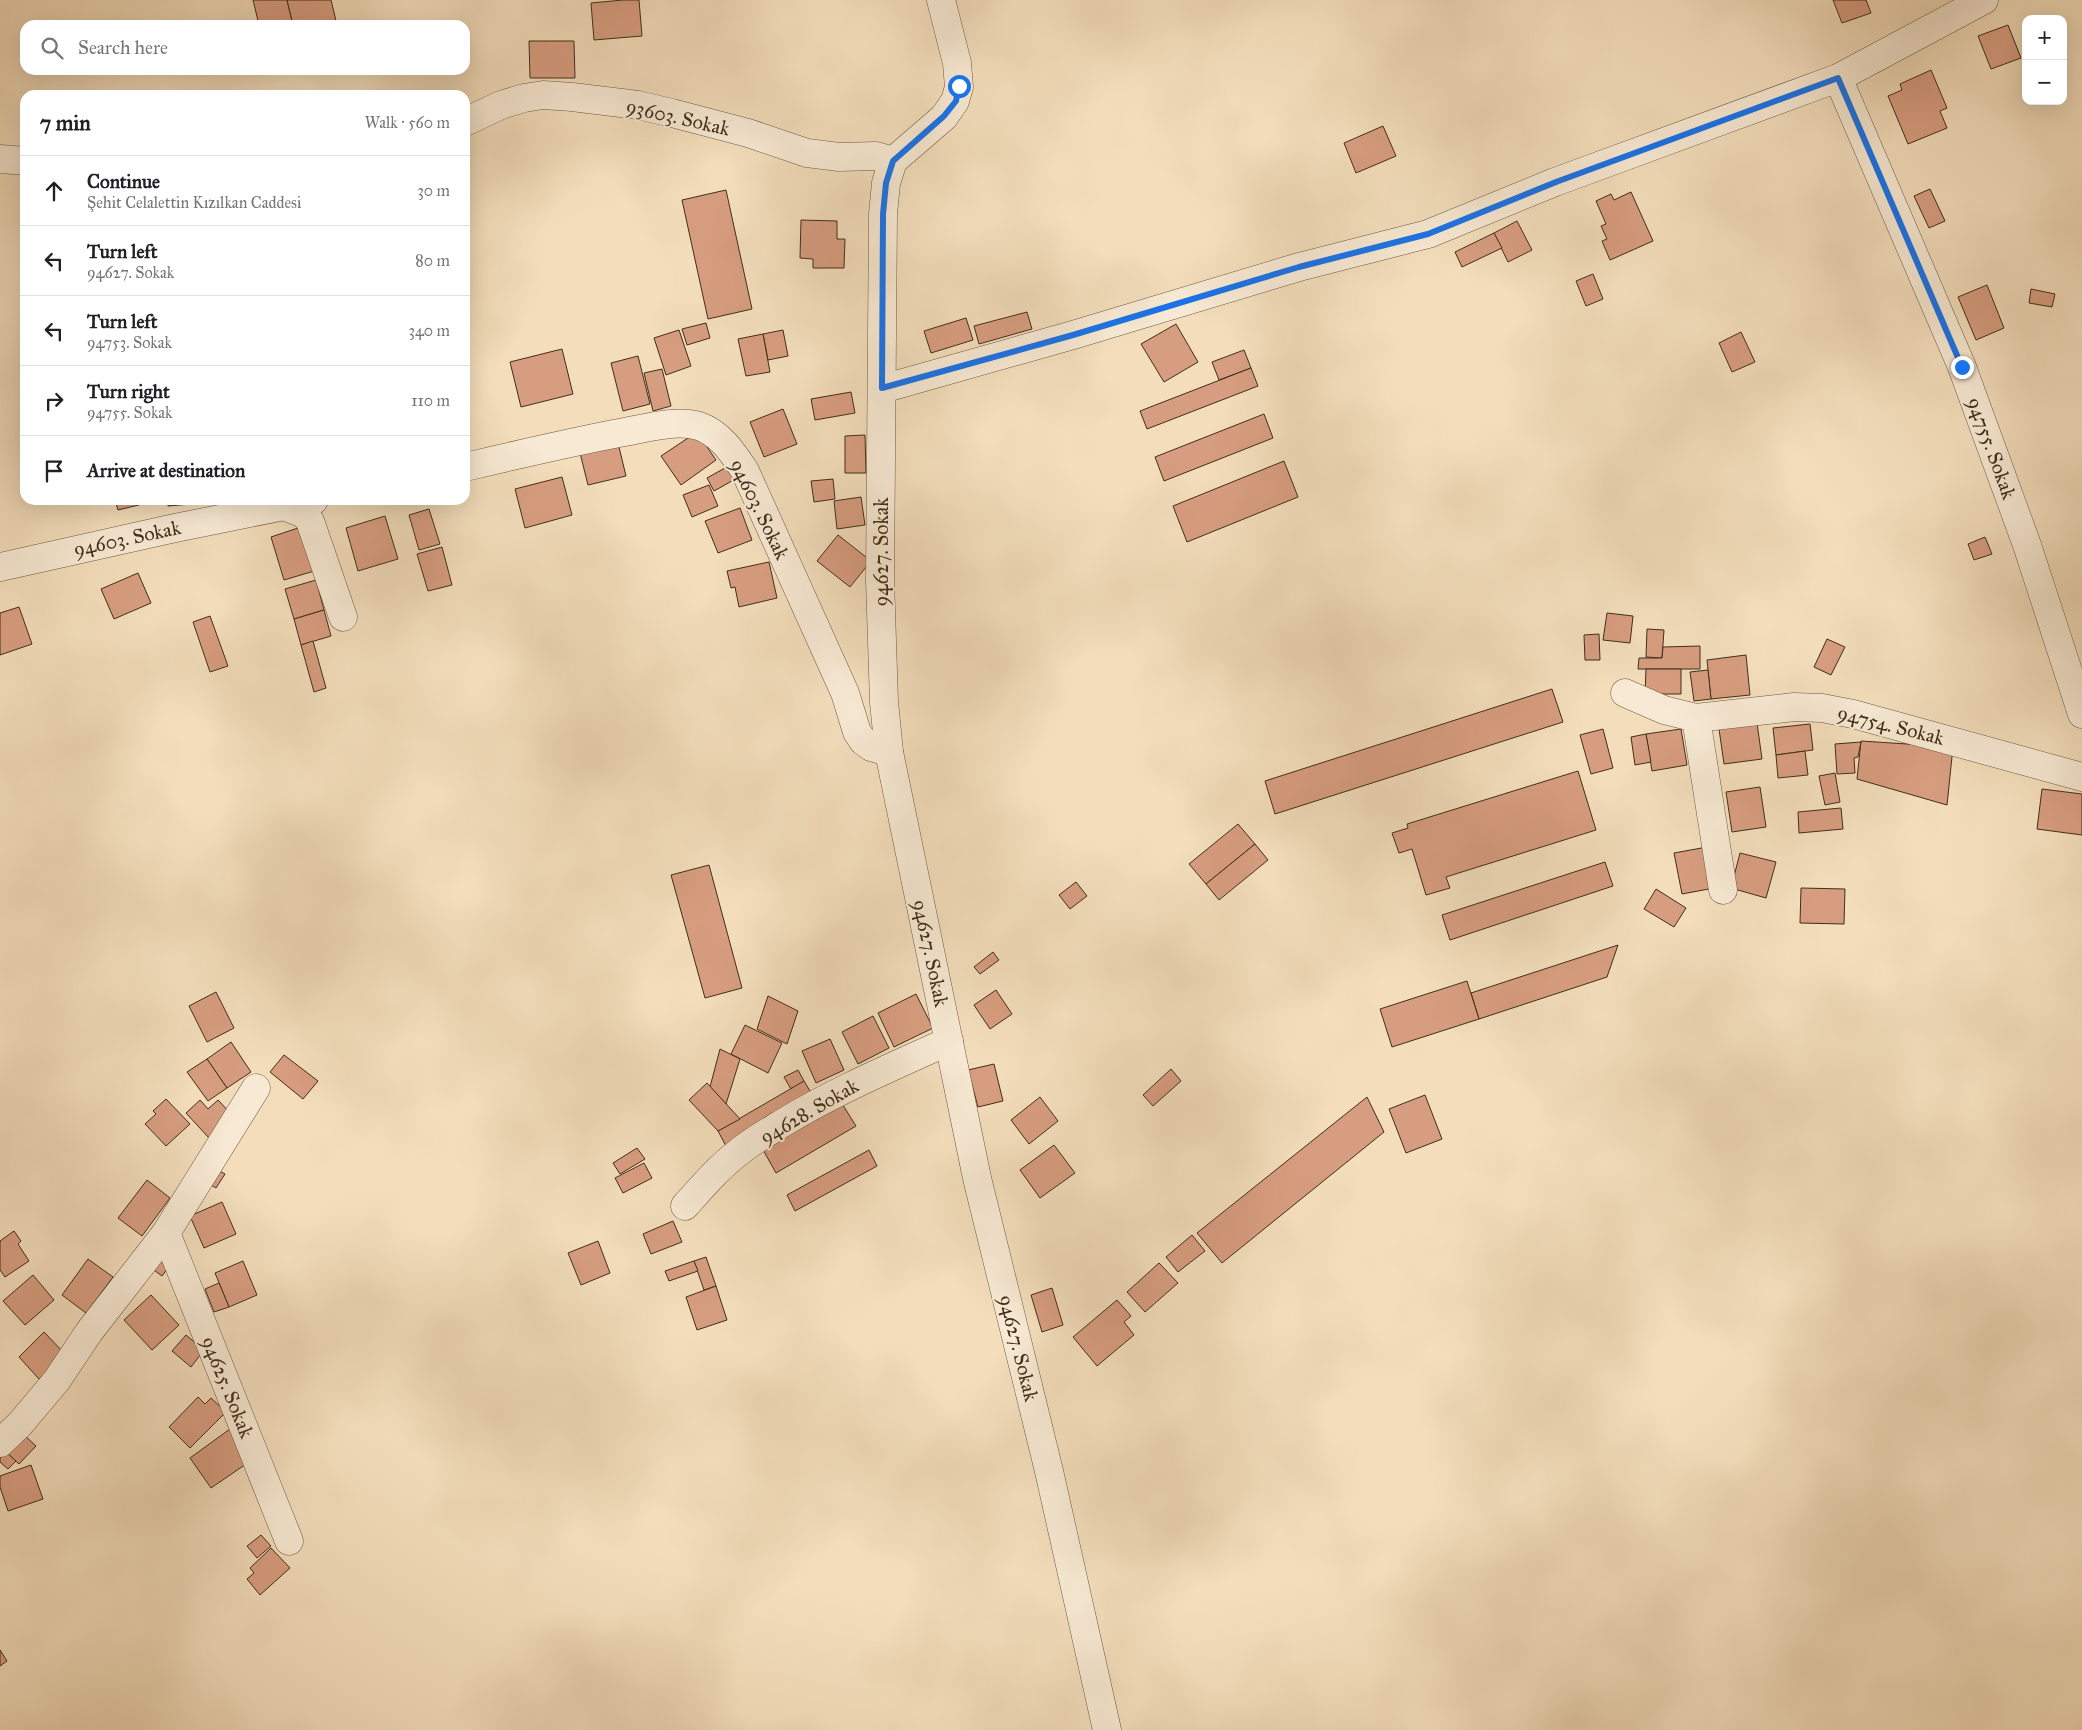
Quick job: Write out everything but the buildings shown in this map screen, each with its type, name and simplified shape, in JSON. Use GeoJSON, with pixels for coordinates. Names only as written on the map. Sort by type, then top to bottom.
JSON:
{"type":"FeatureCollection","features":[{"type":"Feature","properties":{"kind":"street"},"geometry":{"type":"LineString","coordinates":[[893,161],[944,116],[956,101],[959,86],[956,63],[942,0]]}},
{"type":"Feature","properties":{"kind":"street"},"geometry":{"type":"LineString","coordinates":[[882,388],[1073,335],[1299,267],[1428,234],[1556,182],[1838,78],[1984,0]]}},
{"type":"Feature","properties":{"kind":"street","name":"94755. Sokak"},"geometry":{"type":"LineString","coordinates":[[1838,78],[1962,367],[2027,545],[2082,714]]}},
{"type":"Feature","properties":{"kind":"street","name":"93603. Sokak"},"geometry":{"type":"LineString","coordinates":[[470,120],[502,105],[524,98],[543,95],[572,97],[638,105],[672,113],[748,133],[806,153],[839,157],[876,156],[893,161]]}},
{"type":"Feature","properties":{"kind":"street"},"geometry":{"type":"LineString","coordinates":[[0,159],[20,161]]}},
{"type":"Feature","properties":{"kind":"street","name":"94627. Sokak"},"geometry":{"type":"LineString","coordinates":[[893,161],[886,183],[883,214],[880,580],[884,702],[889,752],[977,1178],[1047,1461],[1107,1730]]}},
{"type":"Feature","properties":{"kind":"street","name":"94603. Sokak"},"geometry":{"type":"LineString","coordinates":[[470,466],[662,426],[684,424],[709,430],[733,452],[745,471],[845,693],[857,732],[863,741],[871,747],[889,752]]}},
{"type":"Feature","properties":{"kind":"street","name":"94603. Sokak"},"geometry":{"type":"LineString","coordinates":[[0,566],[289,505]]}},
{"type":"Feature","properties":{"kind":"street"},"geometry":{"type":"LineString","coordinates":[[284,506],[304,514],[310,521],[343,617]]}},
{"type":"Feature","properties":{"kind":"street","name":"94754. Sokak"},"geometry":{"type":"LineString","coordinates":[[1625,693],[1664,710],[1696,718],[1786,707],[1822,708],[1876,719],[2082,777]]}},
{"type":"Feature","properties":{"kind":"street"},"geometry":{"type":"LineString","coordinates":[[1696,718],[1723,890]]}},
{"type":"Feature","properties":{"kind":"street","name":"94628. Sokak"},"geometry":{"type":"LineString","coordinates":[[686,1206],[724,1164],[766,1134],[824,1099],[950,1041]]}},
{"type":"Feature","properties":{"kind":"street"},"geometry":{"type":"LineString","coordinates":[[0,1443],[20,1424],[57,1380],[89,1332],[166,1233],[256,1088]]}},
{"type":"Feature","properties":{"kind":"street","name":"94625. Sokak"},"geometry":{"type":"LineString","coordinates":[[166,1233],[289,1541]]}},
{"type":"Feature","properties":{"kind":"route"},"geometry":{"type":"LineString","coordinates":[[959,86],[956,101],[944,116],[893,161],[886,183],[882,259],[882,388],[1073,335],[1299,267],[1428,234],[1556,182],[1838,78],[1962,367]]}}]}
